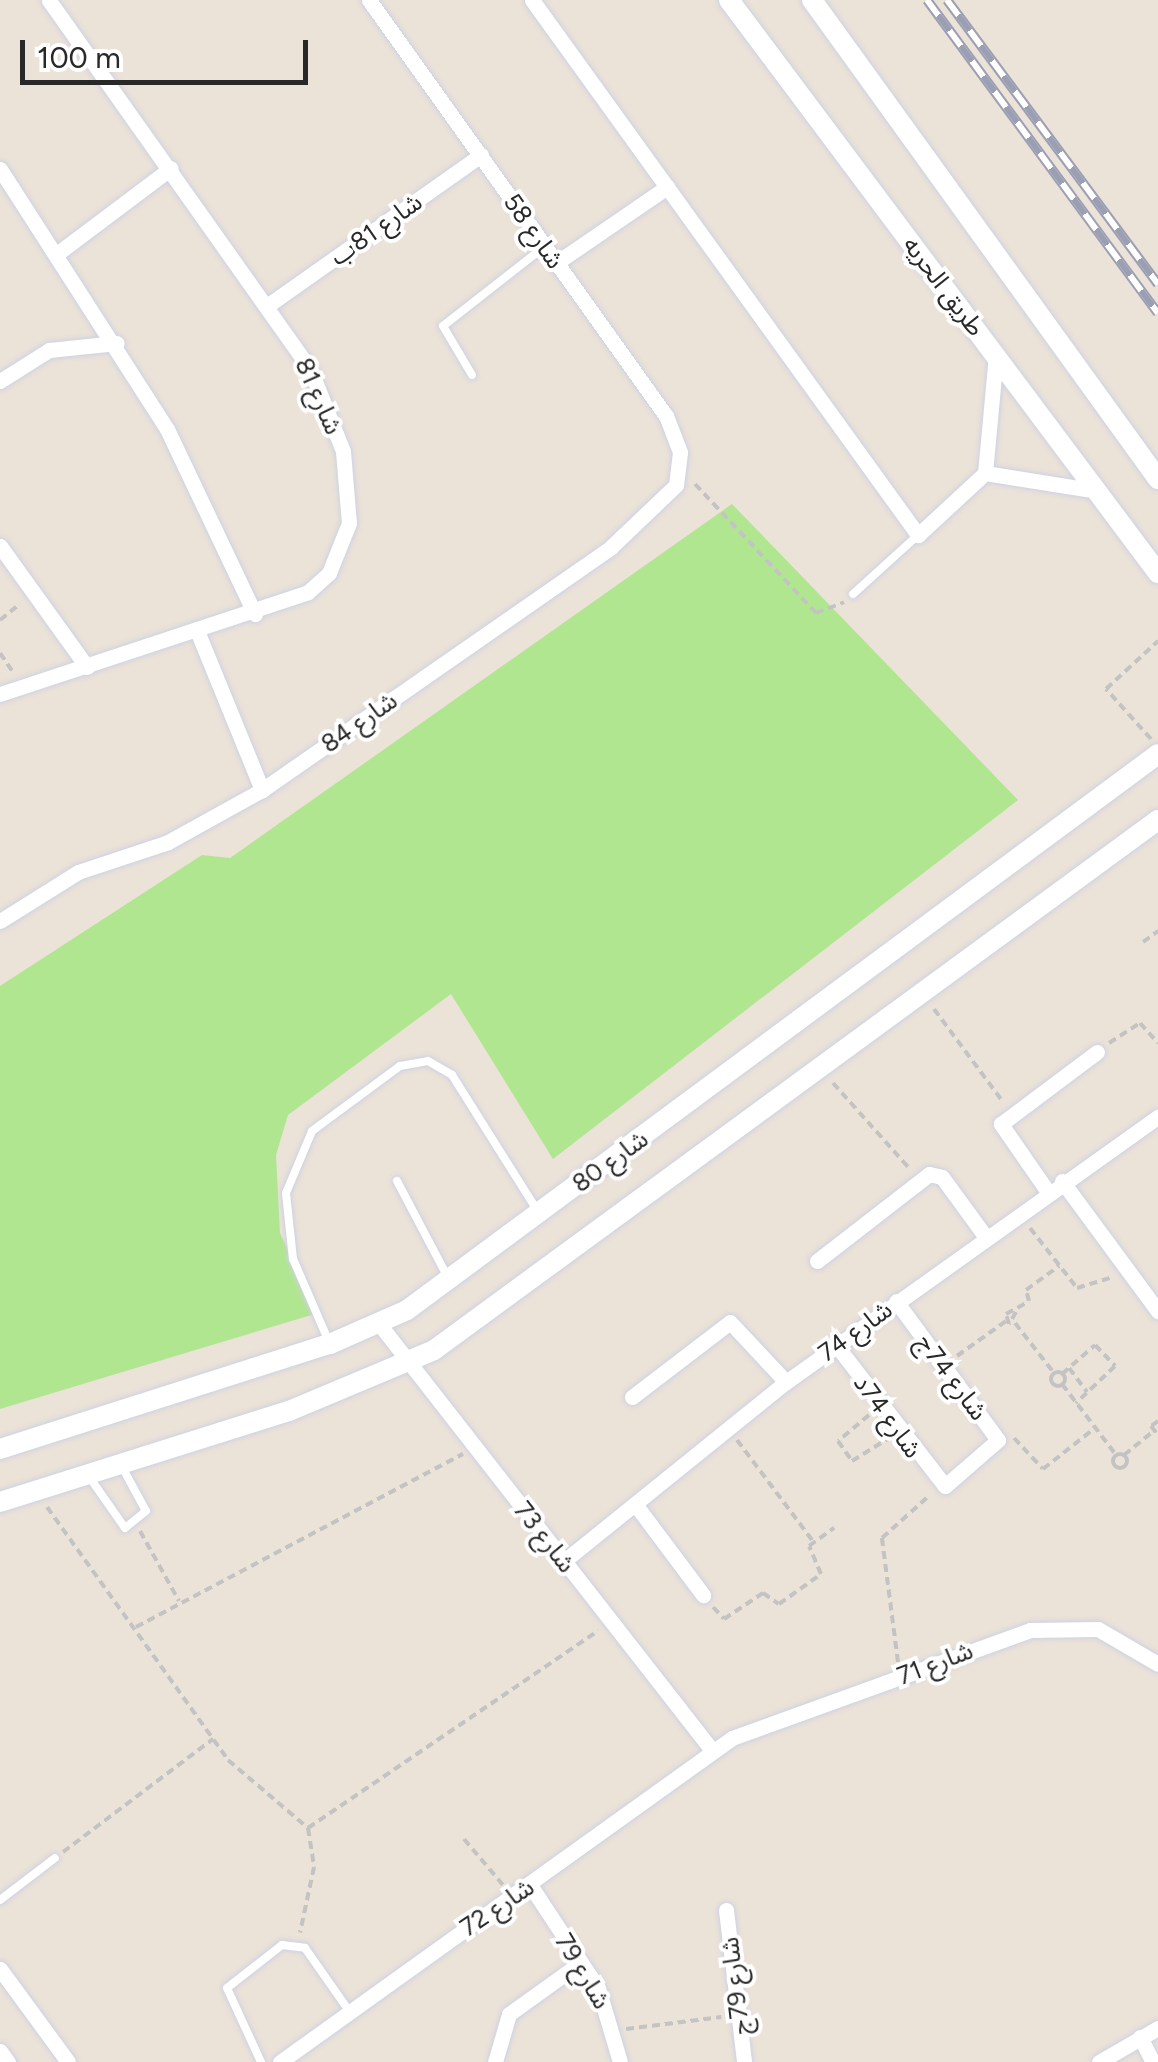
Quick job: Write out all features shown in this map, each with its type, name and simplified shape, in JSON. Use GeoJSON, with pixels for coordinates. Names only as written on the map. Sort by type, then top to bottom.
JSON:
{"type":"FeatureCollection","features":[{"type":"Feature","properties":{"kind":"street","name":"شارع 81"},"geometry":{"type":"LineString","coordinates":[[0,694],[256,614],[328,573],[349,523],[330,408],[271,303],[49,0]]}},
{"type":"Feature","properties":{"kind":"street","name":"شارع 58"},"geometry":{"type":"LineString","coordinates":[[369,0],[666,416],[681,470]]}},
{"type":"Feature","properties":{"kind":"street"},"geometry":{"type":"LineString","coordinates":[[532,0],[918,535],[985,473],[996,356]]}},
{"type":"Feature","properties":{"kind":"street","name":"طريق الحريه"},"geometry":{"type":"LineString","coordinates":[[729,0],[996,356],[1091,490],[1158,573]]}},
{"type":"Feature","properties":{"kind":"street"},"geometry":{"type":"LineString","coordinates":[[812,0],[1158,479]]}},
{"type":"Feature","properties":{"kind":"street","name":"شارع 81ب"},"geometry":{"type":"LineString","coordinates":[[271,303],[480,154]]}},
{"type":"Feature","properties":{"kind":"street"},"geometry":{"type":"LineString","coordinates":[[58,253],[171,168]]}},
{"type":"Feature","properties":{"kind":"street"},"geometry":{"type":"LineString","coordinates":[[0,169],[117,344],[256,614]]}},
{"type":"Feature","properties":{"kind":"street"},"geometry":{"type":"LineString","coordinates":[[556,263],[667,187]]}},
{"type":"Feature","properties":{"kind":"street"},"geometry":{"type":"LineString","coordinates":[[0,381],[50,350],[117,344]]}},
{"type":"Feature","properties":{"kind":"street","name":"شارع 84"},"geometry":{"type":"LineString","coordinates":[[0,920],[78,872],[168,842],[262,790],[611,547],[655,512],[681,470]]}},
{"type":"Feature","properties":{"kind":"street"},"geometry":{"type":"LineString","coordinates":[[985,473],[1091,490]]}},
{"type":"Feature","properties":{"kind":"street"},"geometry":{"type":"LineString","coordinates":[[0,546],[88,667]]}},
{"type":"Feature","properties":{"kind":"street"},"geometry":{"type":"LineString","coordinates":[[198,633],[262,790]]}},
{"type":"Feature","properties":{"kind":"street","name":"شارع 80"},"geometry":{"type":"LineString","coordinates":[[0,1450],[380,1325],[540,1214],[1158,750]]}},
{"type":"Feature","properties":{"kind":"street","name":"شارع 80"},"geometry":{"type":"LineString","coordinates":[[0,1502],[121,1465],[410,1363],[821,1069],[1158,820]]}},
{"type":"Feature","properties":{"kind":"street"},"geometry":{"type":"LineString","coordinates":[[1048,1192],[1001,1130],[1012,1114],[1097,1052]]}},
{"type":"Feature","properties":{"kind":"street","name":"شارع 74"},"geometry":{"type":"LineString","coordinates":[[564,1561],[786,1382],[984,1236],[1158,1118]]}},
{"type":"Feature","properties":{"kind":"street"},"geometry":{"type":"LineString","coordinates":[[817,1261],[920,1180],[942,1177],[984,1236]]}},
{"type":"Feature","properties":{"kind":"street"},"geometry":{"type":"LineString","coordinates":[[1062,1182],[1158,1310]]}},
{"type":"Feature","properties":{"kind":"street","name":"شارع 74ج"},"geometry":{"type":"LineString","coordinates":[[896,1301],[948,1363],[998,1442],[941,1487]]}},
{"type":"Feature","properties":{"kind":"street"},"geometry":{"type":"LineString","coordinates":[[632,1398],[730,1322],[786,1382]]}},
{"type":"Feature","properties":{"kind":"street","name":"شارع 73"},"geometry":{"type":"LineString","coordinates":[[380,1325],[710,1749]]}},
{"type":"Feature","properties":{"kind":"street","name":"شارع 74د"},"geometry":{"type":"LineString","coordinates":[[836,1345],[941,1487]]}},
{"type":"Feature","properties":{"kind":"street"},"geometry":{"type":"LineString","coordinates":[[635,1504],[704,1596]]}},
{"type":"Feature","properties":{"kind":"street","name":"شارع 71"},"geometry":{"type":"LineString","coordinates":[[710,1749],[901,1676],[1064,1625],[1130,1642],[1158,1664]]}},
{"type":"Feature","properties":{"kind":"street","name":"شارع 72"},"geometry":{"type":"LineString","coordinates":[[280,2062],[347,2008],[530,1886],[710,1749]]}},
{"type":"Feature","properties":{"kind":"street","name":"شارع 79"},"geometry":{"type":"LineString","coordinates":[[530,1886],[580,1963],[616,2030],[620,2062]]}},
{"type":"Feature","properties":{"kind":"street","name":"شارع 79ج"},"geometry":{"type":"LineString","coordinates":[[726,1910],[744,2062]]}},
{"type":"Feature","properties":{"kind":"street"},"geometry":{"type":"LineString","coordinates":[[496,2062],[509,2014],[580,1963]]}},
{"type":"Feature","properties":{"kind":"street"},"geometry":{"type":"LineString","coordinates":[[0,1969],[68,2062]]}},
{"type":"Feature","properties":{"kind":"street"},"geometry":{"type":"LineString","coordinates":[[1099,2062],[1158,2028]]}},
{"type":"Feature","properties":{"kind":"street"},"geometry":{"type":"LineString","coordinates":[[1140,2037],[1153,2062]]}},
{"type":"Feature","properties":{"kind":"street"},"geometry":{"type":"LineString","coordinates":[[0,2051],[8,2062]]}},
{"type":"Feature","properties":{"kind":"lane"},"geometry":{"type":"LineString","coordinates":[[472,375],[442,326],[545,246]]}},
{"type":"Feature","properties":{"kind":"lane"},"geometry":{"type":"LineString","coordinates":[[853,594],[918,535]]}},
{"type":"Feature","properties":{"kind":"lane"},"geometry":{"type":"LineString","coordinates":[[330,1344],[293,1259],[286,1193],[312,1131],[400,1066],[428,1061],[452,1075],[540,1214]]}},
{"type":"Feature","properties":{"kind":"lane"},"geometry":{"type":"LineString","coordinates":[[398,1180],[450,1280]]}},
{"type":"Feature","properties":{"kind":"lane"},"geometry":{"type":"LineString","coordinates":[[88,1474],[116,1526],[135,1522],[146,1510],[121,1465]]}},
{"type":"Feature","properties":{"kind":"lane"},"geometry":{"type":"LineString","coordinates":[[0,1900],[56,1858]]}},
{"type":"Feature","properties":{"kind":"lane"},"geometry":{"type":"LineString","coordinates":[[261,2062],[226,1988],[296,1942],[347,2008]]}},
{"type":"Feature","properties":{"kind":"path"},"geometry":{"type":"LineString","coordinates":[[681,470],[818,615],[853,594]]}},
{"type":"Feature","properties":{"kind":"path"},"geometry":{"type":"LineString","coordinates":[[0,620],[34,593]]}},
{"type":"Feature","properties":{"kind":"path"},"geometry":{"type":"LineString","coordinates":[[1158,640],[1106,689],[1158,750]]}},
{"type":"Feature","properties":{"kind":"path"},"geometry":{"type":"LineString","coordinates":[[0,653],[22,687]]}},
{"type":"Feature","properties":{"kind":"path"},"geometry":{"type":"LineString","coordinates":[[1143,942],[1158,931]]}},
{"type":"Feature","properties":{"kind":"path"},"geometry":{"type":"LineString","coordinates":[[923,994],[1012,1114]]}},
{"type":"Feature","properties":{"kind":"path"},"geometry":{"type":"LineString","coordinates":[[1097,1052],[1137,1024],[1158,1044]]}},
{"type":"Feature","properties":{"kind":"path"},"geometry":{"type":"LineString","coordinates":[[821,1069],[920,1180]]}},
{"type":"Feature","properties":{"kind":"path"},"geometry":{"type":"LineString","coordinates":[[1018,1213],[1082,1290],[1128,1270]]}},
{"type":"Feature","properties":{"kind":"path"},"geometry":{"type":"LineString","coordinates":[[965,1374],[948,1363],[1030,1302],[1026,1289],[1059,1266]]}},
{"type":"Feature","properties":{"kind":"path"},"geometry":{"type":"LineString","coordinates":[[1016,1312],[1015,1323],[1054,1373],[1062,1374],[1100,1346],[1115,1372],[1076,1403]]}},
{"type":"Feature","properties":{"kind":"path"},"geometry":{"type":"LineString","coordinates":[[1006,1322],[1015,1323]]}},
{"type":"Feature","properties":{"kind":"path"},"geometry":{"type":"LineString","coordinates":[[1069,1368],[1088,1393]]}},
{"type":"Feature","properties":{"kind":"path"},"geometry":{"type":"LineString","coordinates":[[1054,1373],[1052,1383],[1062,1384]]}},
{"type":"Feature","properties":{"kind":"path"},"geometry":{"type":"LineString","coordinates":[[1062,1374],[1062,1384],[1121,1467],[1124,1455]]}},
{"type":"Feature","properties":{"kind":"path"},"geometry":{"type":"LineString","coordinates":[[881,1406],[839,1444],[857,1462],[899,1430]]}},
{"type":"Feature","properties":{"kind":"path"},"geometry":{"type":"LineString","coordinates":[[1001,1420],[1041,1469],[1095,1428]]}},
{"type":"Feature","properties":{"kind":"path"},"geometry":{"type":"LineString","coordinates":[[1116,1455],[1124,1455],[1155,1433],[1158,1421]]}},
{"type":"Feature","properties":{"kind":"path"},"geometry":{"type":"LineString","coordinates":[[704,1596],[724,1619],[763,1593],[778,1604],[821,1574],[814,1542],[728,1428]]}},
{"type":"Feature","properties":{"kind":"path"},"geometry":{"type":"LineString","coordinates":[[136,1627],[476,1448]]}},
{"type":"Feature","properties":{"kind":"path"},"geometry":{"type":"LineString","coordinates":[[901,1676],[882,1538],[941,1487]]}},
{"type":"Feature","properties":{"kind":"path"},"geometry":{"type":"LineString","coordinates":[[35,1491],[213,1739],[308,1828],[310,1906],[296,1942]]}},
{"type":"Feature","properties":{"kind":"path"},"geometry":{"type":"LineString","coordinates":[[135,1522],[180,1603]]}},
{"type":"Feature","properties":{"kind":"path"},"geometry":{"type":"LineString","coordinates":[[814,1542],[834,1528]]}},
{"type":"Feature","properties":{"kind":"path"},"geometry":{"type":"LineString","coordinates":[[308,1828],[611,1622]]}},
{"type":"Feature","properties":{"kind":"path"},"geometry":{"type":"LineString","coordinates":[[56,1858],[213,1739]]}},
{"type":"Feature","properties":{"kind":"path"},"geometry":{"type":"LineString","coordinates":[[464,1839],[514,1897]]}},
{"type":"Feature","properties":{"kind":"path"},"geometry":{"type":"LineString","coordinates":[[616,2030],[738,2015]]}},
{"type":"Feature","properties":{"kind":"green space"},"geometry":{"type":"Polygon","coordinates":[[[732,504],[1018,800],[553,1159],[451,994],[288,1115],[276,1155],[280,1233],[318,1313],[0,1409],[0,986],[202,855],[230,858],[732,504]]]}},
{"type":"Feature","properties":{"kind":"railway"},"geometry":{"type":"LineString","coordinates":[[927,0],[1158,313]]}},
{"type":"Feature","properties":{"kind":"railway"},"geometry":{"type":"LineString","coordinates":[[947,0],[1158,284]]}}]}
